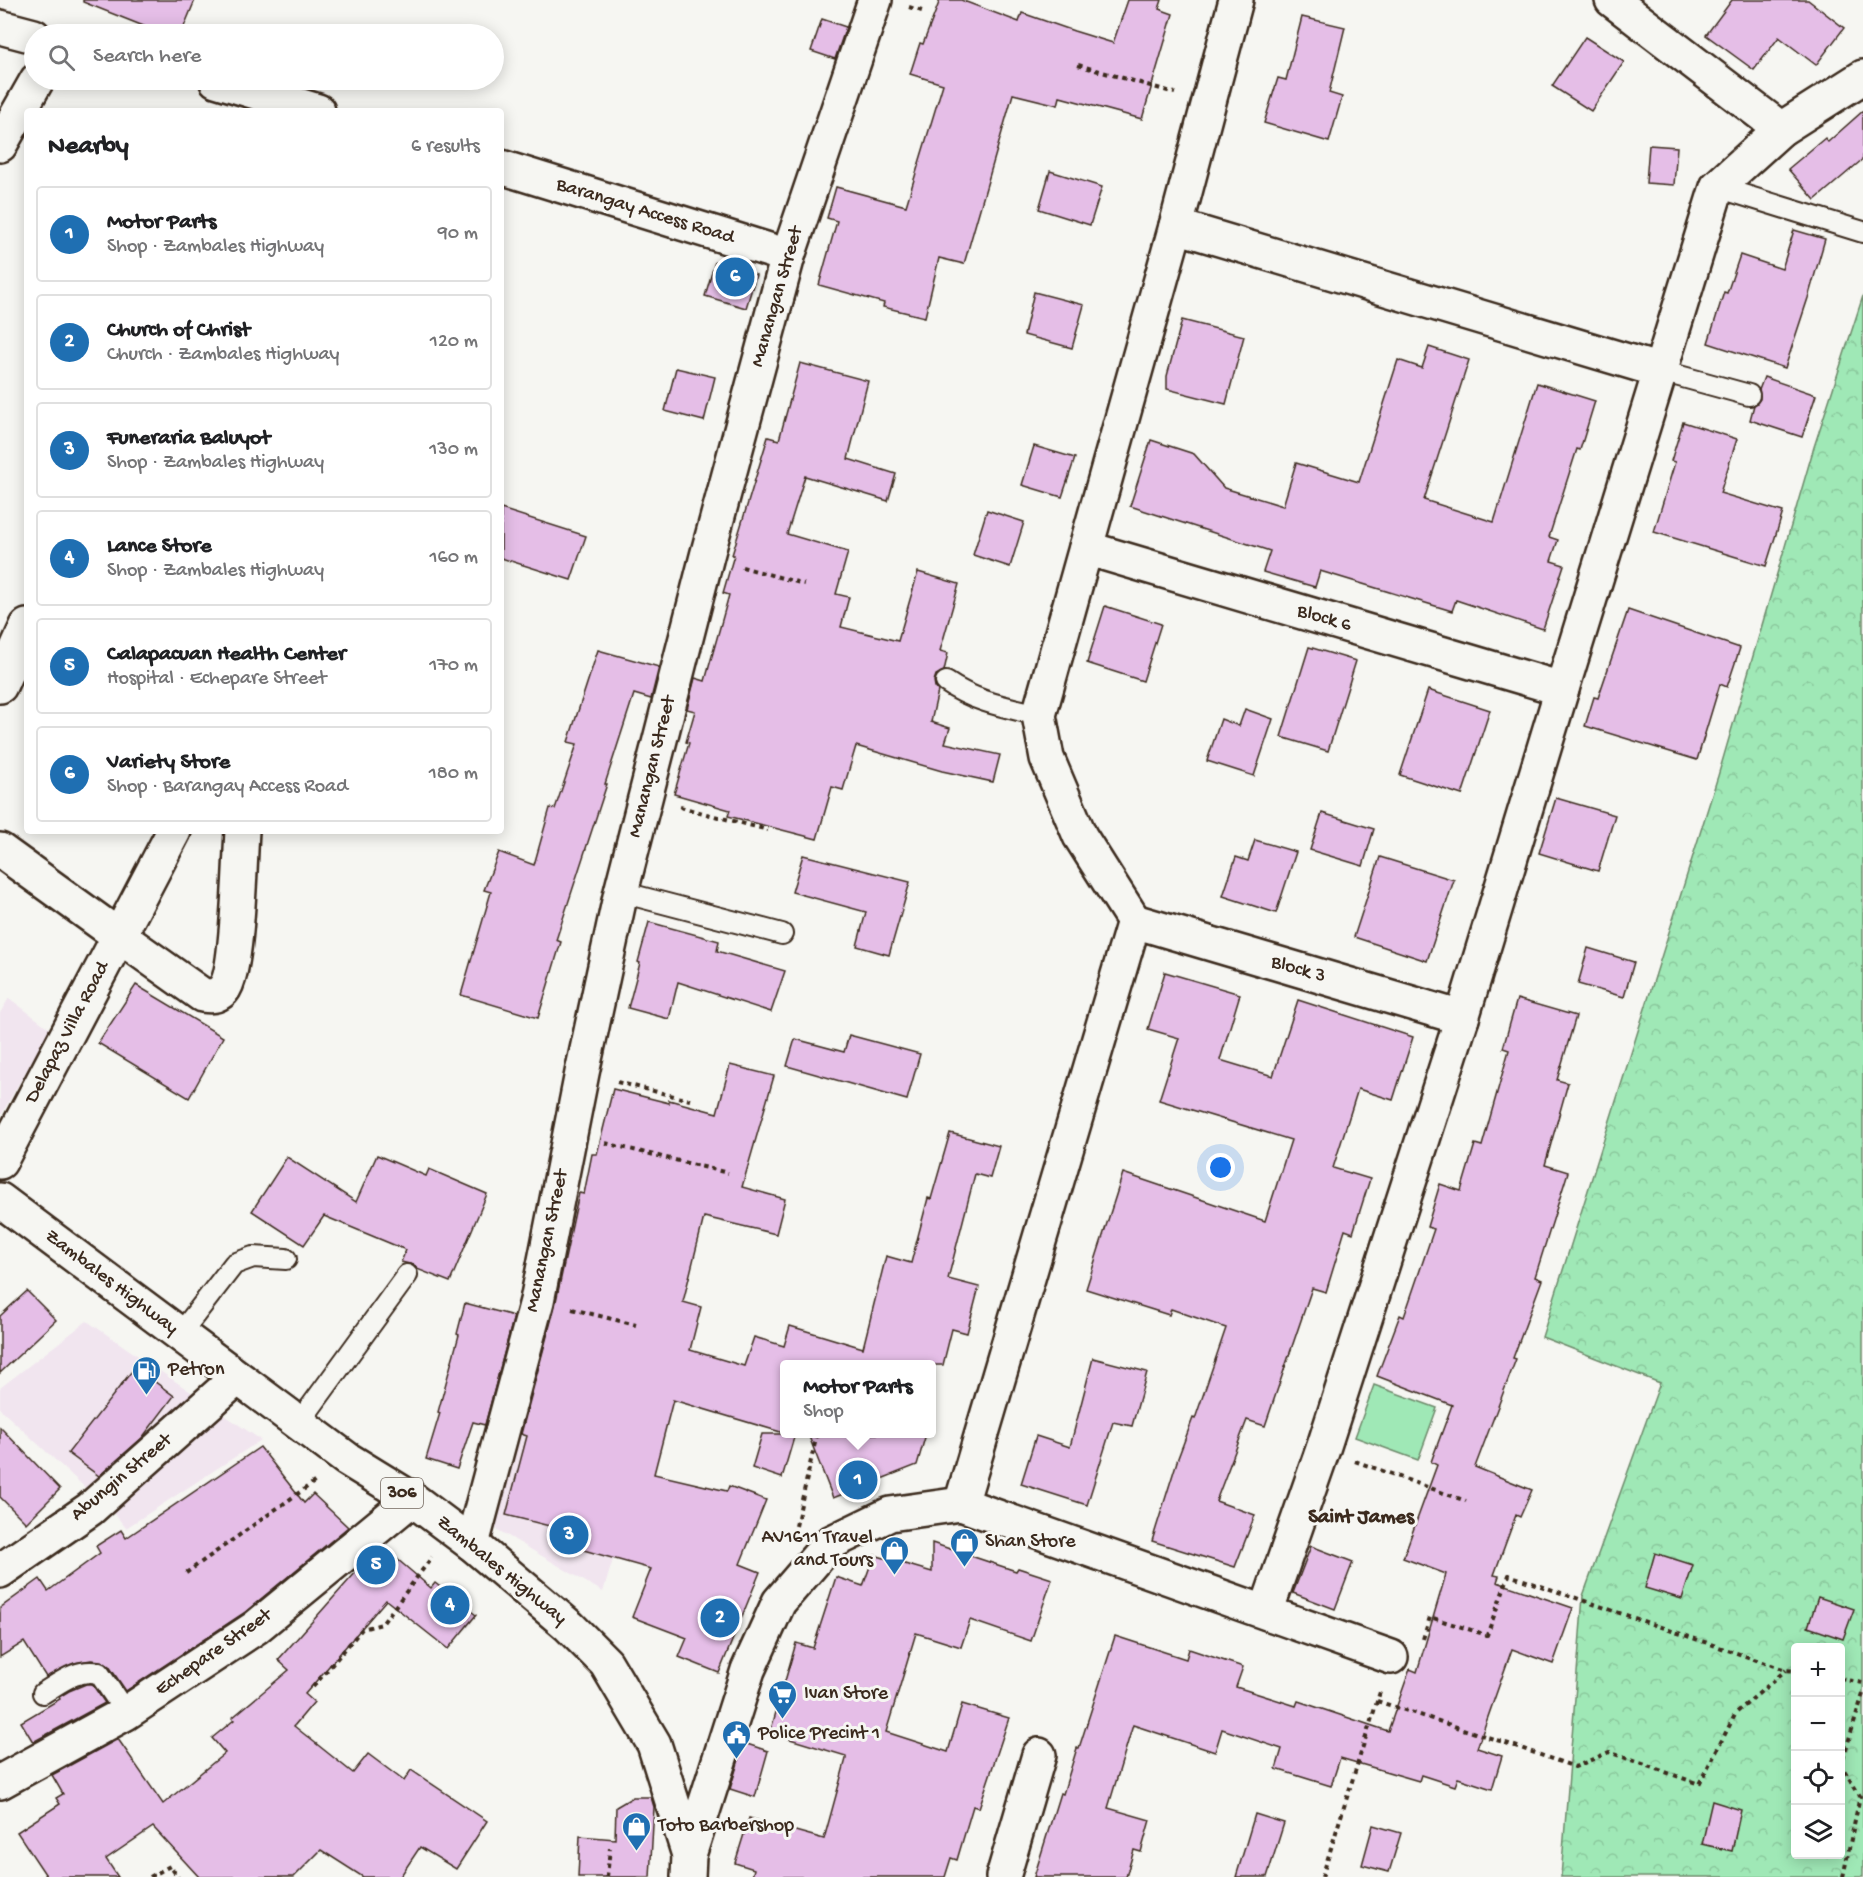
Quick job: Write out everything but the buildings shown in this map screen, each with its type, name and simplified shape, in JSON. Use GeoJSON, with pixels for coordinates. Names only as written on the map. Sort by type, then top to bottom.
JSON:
{"type":"FeatureCollection","features":[{"type":"Feature","properties":{"kind":"street","name":"Manangan Street"},"geometry":{"type":"LineString","coordinates":[[462,1537],[537,1300],[621,892],[706,556],[788,256],[875,0]]}},
{"type":"Feature","properties":{"kind":"street"},"geometry":{"type":"LineString","coordinates":[[961,1504],[1134,921],[1080,836],[1047,758],[1039,715],[1176,226],[1207,102],[1236,0]]}},
{"type":"Feature","properties":{"kind":"street"},"geometry":{"type":"LineString","coordinates":[[1612,0],[1781,129]]}},
{"type":"Feature","properties":{"kind":"street"},"geometry":{"type":"LineString","coordinates":[[0,27],[24,33]]}},
{"type":"Feature","properties":{"kind":"street"},"geometry":{"type":"LineString","coordinates":[[1266,1612],[1323,1449],[1462,1018],[1717,187],[1781,129],[1863,77]]}},
{"type":"Feature","properties":{"kind":"street"},"geometry":{"type":"LineString","coordinates":[[0,146],[31,90]]}},
{"type":"Feature","properties":{"kind":"street"},"geometry":{"type":"LineString","coordinates":[[249,90],[308,108]]}},
{"type":"Feature","properties":{"kind":"street","name":"Barangay Access Road"},"geometry":{"type":"LineString","coordinates":[[504,168],[788,256]]}},
{"type":"Feature","properties":{"kind":"street"},"geometry":{"type":"LineString","coordinates":[[1176,226],[1661,371]]}},
{"type":"Feature","properties":{"kind":"street","name":"Block 6"},"geometry":{"type":"LineString","coordinates":[[1086,548],[1562,689]]}},
{"type":"Feature","properties":{"kind":"street"},"geometry":{"type":"LineString","coordinates":[[0,686],[24,633]]}},
{"type":"Feature","properties":{"kind":"street","name":"Delapaz Villa Road"},"geometry":{"type":"LineString","coordinates":[[0,1162],[172,834]]}},
{"type":"Feature","properties":{"kind":"street","name":"Delapaz Villa Road"},"geometry":{"type":"LineString","coordinates":[[0,850],[201,995],[213,996],[224,989],[233,961],[242,834]]}},
{"type":"Feature","properties":{"kind":"street","name":"Block 3"},"geometry":{"type":"LineString","coordinates":[[1134,921],[1462,1018]]}},
{"type":"Feature","properties":{"kind":"street","name":"Zambales Highway"},"geometry":{"type":"LineString","coordinates":[[0,1200],[347,1459],[412,1499],[462,1537],[569,1626],[606,1663],[654,1744],[689,1866]]}},
{"type":"Feature","properties":{"kind":"street","name":"Abungin Street"},"geometry":{"type":"LineString","coordinates":[[0,1571],[90,1509],[237,1378]]}},
{"type":"Feature","properties":{"kind":"street","name":"Echepare Street"},"geometry":{"type":"LineString","coordinates":[[0,1782],[126,1713],[255,1628],[412,1499]]}},
{"type":"Feature","properties":{"kind":"street"},"geometry":{"type":"LineString","coordinates":[[689,1866],[748,1670],[779,1602],[830,1543],[890,1514],[961,1504],[1391,1657]]}},
{"type":"Feature","properties":{"kind":"street"},"geometry":{"type":"LineString","coordinates":[[1003,1877],[1039,1755]]}},
{"type":"Feature","properties":{"kind":"lane"},"geometry":{"type":"LineString","coordinates":[[1717,187],[1863,232]]}},
{"type":"Feature","properties":{"kind":"lane"},"geometry":{"type":"LineString","coordinates":[[1661,371],[1749,395]]}},
{"type":"Feature","properties":{"kind":"lane"},"geometry":{"type":"LineString","coordinates":[[946,682],[977,700],[1039,715]]}},
{"type":"Feature","properties":{"kind":"lane"},"geometry":{"type":"LineString","coordinates":[[621,892],[782,934]]}},
{"type":"Feature","properties":{"kind":"lane"},"geometry":{"type":"LineString","coordinates":[[180,1334],[234,1264],[253,1257],[286,1258]]}},
{"type":"Feature","properties":{"kind":"lane"},"geometry":{"type":"LineString","coordinates":[[299,1423],[408,1275]]}},
{"type":"Feature","properties":{"kind":"lane"},"geometry":{"type":"LineString","coordinates":[[43,1693],[77,1673],[90,1671],[99,1673],[126,1713]]}},
{"type":"Feature","properties":{"kind":"path"},"geometry":{"type":"LineString","coordinates":[[1078,65],[1207,102]]}},
{"type":"Feature","properties":{"kind":"path"},"geometry":{"type":"LineString","coordinates":[[706,556],[804,584]]}},
{"type":"Feature","properties":{"kind":"path"},"geometry":{"type":"LineString","coordinates":[[645,798],[768,830]]}},
{"type":"Feature","properties":{"kind":"path"},"geometry":{"type":"LineString","coordinates":[[582,1073],[690,1100]]}},
{"type":"Feature","properties":{"kind":"path"},"geometry":{"type":"LineString","coordinates":[[570,1134],[728,1173]]}},
{"type":"Feature","properties":{"kind":"path"},"geometry":{"type":"LineString","coordinates":[[537,1300],[636,1325]]}},
{"type":"Feature","properties":{"kind":"path"},"geometry":{"type":"LineString","coordinates":[[794,1535],[816,1438]]}},
{"type":"Feature","properties":{"kind":"path"},"geometry":{"type":"LineString","coordinates":[[1323,1449],[1466,1501]]}},
{"type":"Feature","properties":{"kind":"path"},"geometry":{"type":"LineString","coordinates":[[186,1573],[347,1459]]}},
{"type":"Feature","properties":{"kind":"path"},"geometry":{"type":"LineString","coordinates":[[313,1687],[362,1629],[382,1624],[462,1537]]}},
{"type":"Feature","properties":{"kind":"path"},"geometry":{"type":"LineString","coordinates":[[1322,1877],[1391,1657],[1416,1659],[1430,1617],[1487,1635],[1509,1575],[1791,1670]]}},
{"type":"Feature","properties":{"kind":"path"},"geometry":{"type":"LineString","coordinates":[[1377,1701],[1575,1767],[1609,1752],[1699,1784],[1736,1713],[1786,1670]]}},
{"type":"Feature","properties":{"kind":"path"},"geometry":{"type":"LineString","coordinates":[[1845,1680],[1863,1683]]}},
{"type":"Feature","properties":{"kind":"path"},"geometry":{"type":"LineString","coordinates":[[1843,1877],[1860,1796],[1841,1765],[1863,1694]]}},
{"type":"Feature","properties":{"kind":"path"},"geometry":{"type":"LineString","coordinates":[[607,1877],[610,1848]]}},
{"type":"Feature","properties":{"kind":"path"},"geometry":{"type":"LineString","coordinates":[[150,1877],[170,1866],[178,1877]]}},
{"type":"Feature","properties":{"kind":"shaded area"},"geometry":{"type":"Polygon","coordinates":[[[9,998],[50,1029],[0,1117],[0,1013],[9,998]]]}},
{"type":"Feature","properties":{"kind":"shaded area"},"geometry":{"type":"Polygon","coordinates":[[[87,1321],[261,1440],[126,1528],[117,1517],[0,1409],[0,1388],[87,1321]]]}},
{"type":"Feature","properties":{"kind":"shaded area"},"geometry":{"type":"Polygon","coordinates":[[[519,1429],[644,1460],[603,1592],[493,1527],[519,1429]]]}},
{"type":"Feature","properties":{"kind":"green space"},"geometry":{"type":"Polygon","coordinates":[[[1863,296],[1863,1877],[1561,1877],[1583,1596],[1660,1383],[1542,1337],[1718,776],[1814,447],[1863,296]]]}},
{"type":"Feature","properties":{"kind":"green space"},"geometry":{"type":"Polygon","coordinates":[[[1374,1385],[1437,1408],[1418,1460],[1355,1437],[1374,1385]]]}},
{"type":"Feature","properties":{"kind":"place","name":"Variety Store"},"geometry":{"type":"Point","coordinates":[735,277]}},
{"type":"Feature","properties":{"kind":"place","name":"Petron"},"geometry":{"type":"Point","coordinates":[147,1396]}},
{"type":"Feature","properties":{"kind":"place","name":"Motor Parts"},"geometry":{"type":"Point","coordinates":[858,1480]}},
{"type":"Feature","properties":{"kind":"place","name":"Funeraria Baluyot"},"geometry":{"type":"Point","coordinates":[569,1535]}},
{"type":"Feature","properties":{"kind":"place","name":"Calapacuan Health Center"},"geometry":{"type":"Point","coordinates":[376,1565]}},
{"type":"Feature","properties":{"kind":"place","name":"Shan Store"},"geometry":{"type":"Point","coordinates":[964,1568]}},
{"type":"Feature","properties":{"kind":"place","name":"AV1611 Travel and Tours"},"geometry":{"type":"Point","coordinates":[894,1576]}},
{"type":"Feature","properties":{"kind":"place","name":"Lance Store"},"geometry":{"type":"Point","coordinates":[450,1605]}},
{"type":"Feature","properties":{"kind":"place","name":"Church of Christ"},"geometry":{"type":"Point","coordinates":[720,1618]}},
{"type":"Feature","properties":{"kind":"place","name":"Ivan Store"},"geometry":{"type":"Point","coordinates":[783,1720]}},
{"type":"Feature","properties":{"kind":"place","name":"Police Precint 1"},"geometry":{"type":"Point","coordinates":[737,1760]}},
{"type":"Feature","properties":{"kind":"place","name":"Toto Barbershop"},"geometry":{"type":"Point","coordinates":[637,1852]}},
{"type":"Feature","properties":{"kind":"district","name":"Saint James"},"geometry":{"type":"Point","coordinates":[1361,1518]}}]}
